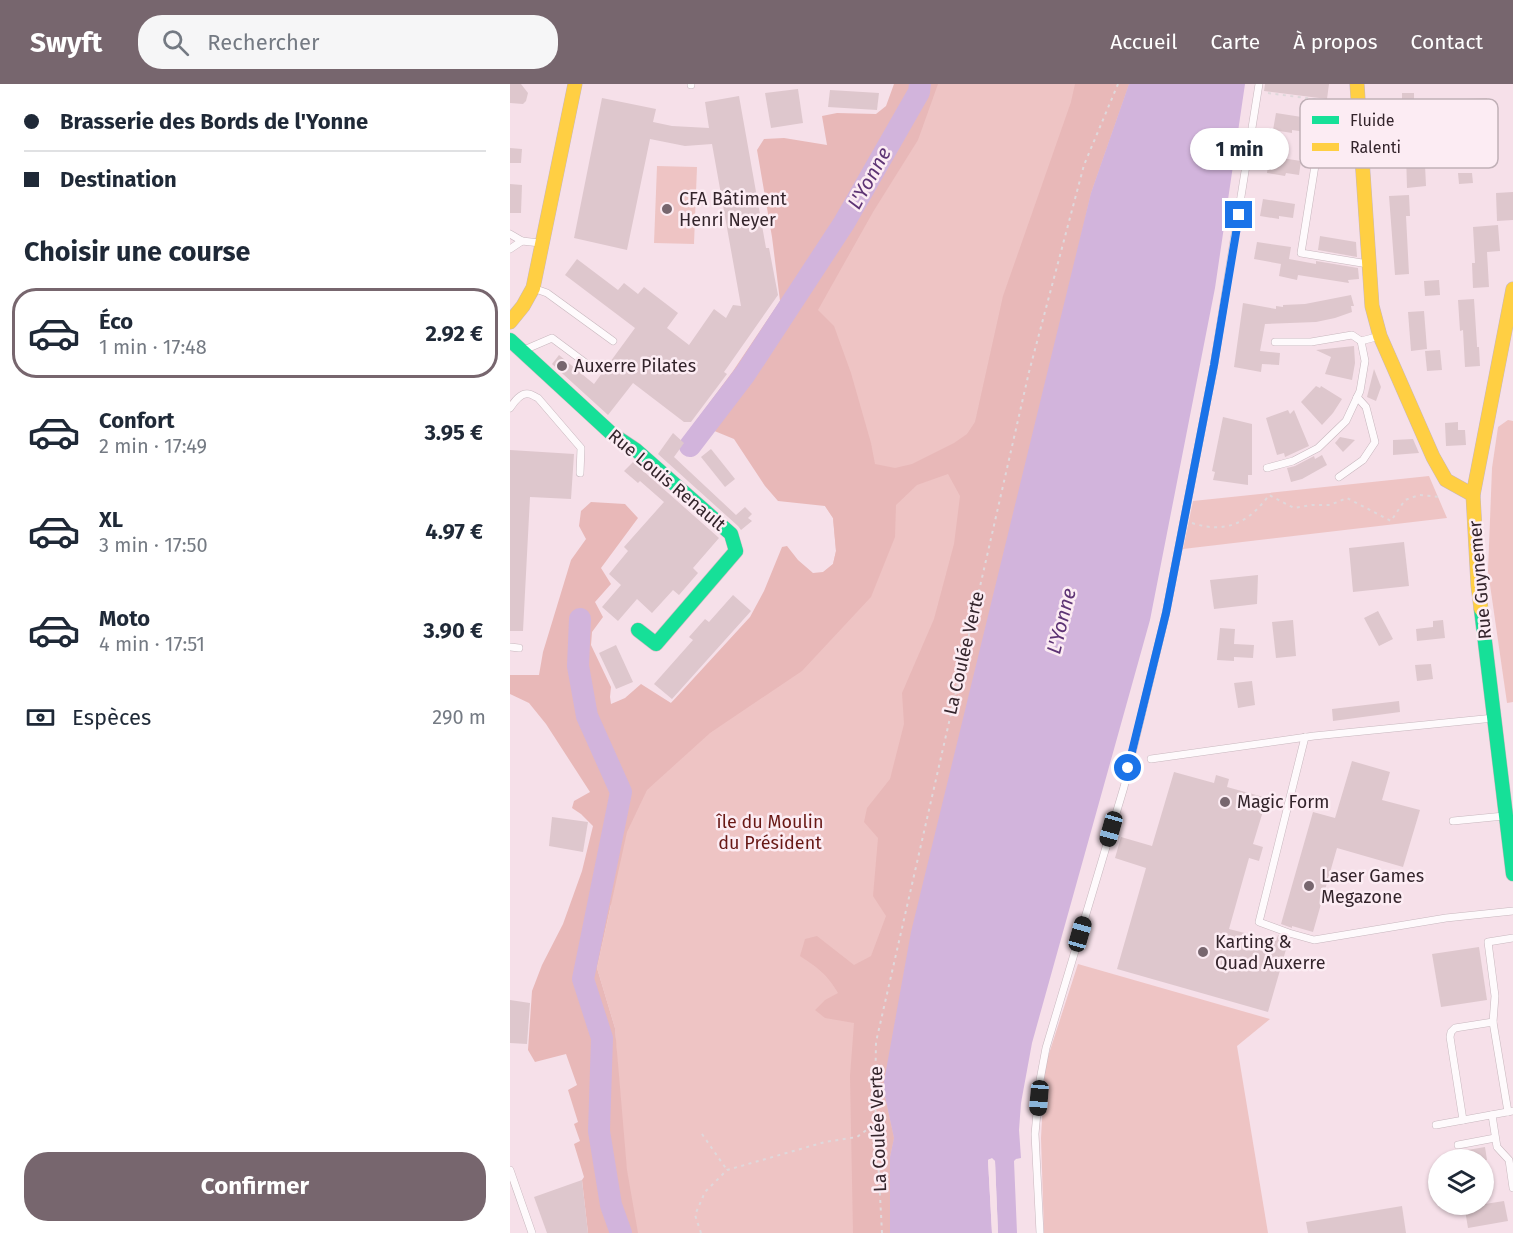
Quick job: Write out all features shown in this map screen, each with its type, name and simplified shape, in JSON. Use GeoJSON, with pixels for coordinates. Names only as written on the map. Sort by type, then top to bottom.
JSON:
{"type":"FeatureCollection","features":[{"type":"Feature","properties":{"kind":"street"},"geometry":{"type":"LineString","coordinates":[[510,322],[528,301],[533,288],[575,84]]}},
{"type":"Feature","properties":{"kind":"street"},"geometry":{"type":"LineString","coordinates":[[1357,84],[1358,99]]}},
{"type":"Feature","properties":{"kind":"street"},"geometry":{"type":"LineString","coordinates":[[1362,168],[1372,306],[1380,336],[1433,457],[1446,480],[1473,495]]}},
{"type":"Feature","properties":{"kind":"street","name":"Rue Guynemer"},"geometry":{"type":"LineString","coordinates":[[1513,289],[1473,495],[1478,585],[1512,850],[1513,874]]}},
{"type":"Feature","properties":{"kind":"street","name":"Rue Louis Renault"},"geometry":{"type":"LineString","coordinates":[[510,340],[612,434],[636,450],[731,534],[736,551],[656,644],[638,630]]}},
{"type":"Feature","properties":{"kind":"lane"},"geometry":{"type":"LineString","coordinates":[[1040,1233],[1035,1134],[1040,1080],[1046,1048],[1124,787],[1166,613],[1216,353],[1259,88]]}},
{"type":"Feature","properties":{"kind":"lane"},"geometry":{"type":"LineString","coordinates":[[1315,168],[1301,253],[1369,264]]}},
{"type":"Feature","properties":{"kind":"lane"},"geometry":{"type":"LineString","coordinates":[[510,234],[522,241],[542,243]]}},
{"type":"Feature","properties":{"kind":"lane"},"geometry":{"type":"LineString","coordinates":[[510,249],[522,241]]}},
{"type":"Feature","properties":{"kind":"lane"},"geometry":{"type":"LineString","coordinates":[[533,288],[547,293],[613,341]]}},
{"type":"Feature","properties":{"kind":"lane"},"geometry":{"type":"LineString","coordinates":[[1267,468],[1293,461],[1318,448],[1346,421],[1360,391],[1365,361],[1361,341],[1352,335],[1311,342],[1275,342]]}},
{"type":"Feature","properties":{"kind":"lane"},"geometry":{"type":"LineString","coordinates":[[1361,341],[1380,336]]}},
{"type":"Feature","properties":{"kind":"lane"},"geometry":{"type":"LineString","coordinates":[[522,351],[552,338],[591,367]]}},
{"type":"Feature","properties":{"kind":"lane"},"geometry":{"type":"LineString","coordinates":[[510,408],[515,400],[523,395],[529,393],[538,398],[581,448],[580,473]]}},
{"type":"Feature","properties":{"kind":"lane"},"geometry":{"type":"LineString","coordinates":[[1339,477],[1363,460],[1375,442],[1366,407],[1357,398]]}},
{"type":"Feature","properties":{"kind":"lane"},"geometry":{"type":"LineString","coordinates":[[510,647],[519,648]]}},
{"type":"Feature","properties":{"kind":"lane"},"geometry":{"type":"LineString","coordinates":[[1151,759],[1305,737],[1494,718]]}},
{"type":"Feature","properties":{"kind":"lane"},"geometry":{"type":"LineString","coordinates":[[1305,737],[1259,922],[1314,940],[1446,918],[1513,910]]}},
{"type":"Feature","properties":{"kind":"lane"},"geometry":{"type":"LineString","coordinates":[[1453,821],[1506,816]]}},
{"type":"Feature","properties":{"kind":"lane"},"geometry":{"type":"LineString","coordinates":[[1436,1125],[1510,1112],[1493,1022],[1495,996],[1488,942],[1513,938]]}},
{"type":"Feature","properties":{"kind":"lane"},"geometry":{"type":"LineString","coordinates":[[1463,1120],[1451,1032],[1455,1028],[1493,1022]]}},
{"type":"Feature","properties":{"kind":"lane"},"geometry":{"type":"LineString","coordinates":[[1492,1115],[1497,1147],[1509,1160],[1513,1188]]}},
{"type":"Feature","properties":{"kind":"lane"},"geometry":{"type":"LineString","coordinates":[[1458,1145],[1495,1138]]}},
{"type":"Feature","properties":{"kind":"lane"},"geometry":{"type":"LineString","coordinates":[[510,1170],[532,1233]]}},
{"type":"Feature","properties":{"kind":"path","name":"La Coulée Verte"},"geometry":{"type":"LineString","coordinates":[[882,1233],[876,1123],[876,1042],[1024,395],[1084,165],[1118,84]]}},
{"type":"Feature","properties":{"kind":"path"},"geometry":{"type":"LineString","coordinates":[[1259,88],[1323,99]]}},
{"type":"Feature","properties":{"kind":"path"},"geometry":{"type":"LineString","coordinates":[[1184,520],[1202,526],[1227,527],[1248,518],[1261,507],[1269,495],[1294,508],[1330,505],[1347,498],[1391,521],[1405,500],[1419,495],[1445,497],[1458,487]]}},
{"type":"Feature","properties":{"kind":"path"},"geometry":{"type":"LineString","coordinates":[[701,1233],[695,1215],[705,1192],[727,1170],[825,1142],[857,1137],[876,1123]]}},
{"type":"Feature","properties":{"kind":"path"},"geometry":{"type":"LineString","coordinates":[[702,1134],[727,1170]]}},
{"type":"Feature","properties":{"kind":"green space","name":"île du Moulin du Président"},"geometry":{"type":"Polygon","coordinates":[[[903,84],[1132,84],[890,1233],[628,1233],[615,1028],[597,968],[611,905],[603,757],[671,703],[833,564],[836,551],[833,518],[825,506],[766,347],[903,84]]]}},
{"type":"Feature","properties":{"kind":"green space"},"geometry":{"type":"Polygon","coordinates":[[[657,166],[697,167],[694,244],[654,243],[657,166]]]}},
{"type":"Feature","properties":{"kind":"green space"},"geometry":{"type":"Polygon","coordinates":[[[1508,420],[1513,421],[1513,702],[1507,703],[1488,571],[1492,468],[1498,427],[1508,420]]]}},
{"type":"Feature","properties":{"kind":"green space"},"geometry":{"type":"Polygon","coordinates":[[[1429,476],[1447,518],[1183,549],[1193,501],[1429,476]]]}},
{"type":"Feature","properties":{"kind":"green space"},"geometry":{"type":"Polygon","coordinates":[[[1078,964],[1270,1019],[1237,1046],[1268,1233],[1044,1233],[1041,1138],[1045,1066],[1078,964]]]}},
{"type":"Feature","properties":{"kind":"shaded area"},"geometry":{"type":"Polygon","coordinates":[[[894,84],[938,84],[918,140],[873,212],[818,310],[834,326],[851,373],[875,464],[895,468],[912,464],[954,443],[967,434],[975,422],[1003,296],[1071,102],[1075,84],[1129,84],[1091,193],[883,1087],[894,1138],[890,1157],[890,1233],[853,1233],[850,1076],[854,1023],[825,1018],[815,1010],[825,1000],[838,993],[822,972],[800,956],[805,939],[817,936],[854,965],[871,956],[886,916],[873,896],[878,838],[864,822],[867,808],[890,779],[904,724],[902,693],[934,619],[954,544],[960,496],[948,474],[917,485],[896,505],[895,537],[871,597],[802,671],[710,733],[647,790],[627,832],[597,968],[615,1028],[627,1170],[638,1233],[588,1233],[582,1180],[584,1177],[574,1144],[580,1141],[574,1124],[578,1122],[568,1090],[577,1085],[566,1054],[535,1062],[528,1050],[532,991],[542,965],[563,924],[582,871],[593,826],[572,808],[574,801],[590,792],[546,724],[529,703],[510,694],[510,675],[539,675],[543,652],[571,560],[586,539],[579,526],[581,511],[591,502],[625,504],[638,518],[601,568],[611,584],[595,602],[603,617],[592,632],[591,645],[611,687],[611,704],[625,698],[641,684],[671,703],[750,617],[764,591],[782,547],[787,546],[813,573],[823,572],[833,564],[836,551],[833,518],[825,506],[778,501],[765,486],[734,439],[712,430],[687,433],[733,371],[780,301],[757,150],[764,139],[784,138],[827,145],[822,116],[837,113],[876,114],[886,106],[894,84]]]}},
{"type":"Feature","properties":{"kind":"water"},"geometry":{"type":"Polygon","coordinates":[[[1129,84],[1245,84],[1215,288],[1150,620],[1032,1043],[1021,1103],[1019,1130],[1021,1158],[1014,1161],[1017,1233],[998,1233],[995,1161],[990,1159],[988,1160],[992,1233],[890,1233],[890,1157],[894,1138],[883,1087],[911,932],[1091,193],[1129,84]]]}},
{"type":"Feature","properties":{"kind":"pier"},"geometry":{"type":"Polygon","coordinates":[[[992,1158],[995,1161],[998,1233],[992,1233],[988,1160],[992,1158]]]}},
{"type":"Feature","properties":{"kind":"building"},"geometry":{"type":"Polygon","coordinates":[[[510,84],[521,84],[528,93],[523,104],[510,103],[510,84]]]}},
{"type":"Feature","properties":{"kind":"building"},"geometry":{"type":"Polygon","coordinates":[[[1265,84],[1329,84],[1327,99],[1264,91],[1265,84]]]}},
{"type":"Feature","properties":{"kind":"building"},"geometry":{"type":"Polygon","coordinates":[[[798,89],[803,123],[771,128],[765,93],[798,89]]]}},
{"type":"Feature","properties":{"kind":"building"},"geometry":{"type":"Polygon","coordinates":[[[830,90],[879,93],[877,110],[828,107],[830,90]]]}},
{"type":"Feature","properties":{"kind":"building"},"geometry":{"type":"Polygon","coordinates":[[[1402,93],[1414,93],[1414,99],[1402,99],[1402,93]]]}},
{"type":"Feature","properties":{"kind":"building"},"geometry":{"type":"Polygon","coordinates":[[[739,96],[766,248],[769,248],[778,295],[724,372],[727,374],[691,422],[684,422],[633,383],[608,415],[552,364],[559,355],[594,384],[635,328],[565,275],[577,259],[618,290],[624,283],[638,294],[644,287],[678,313],[667,328],[689,345],[714,309],[726,318],[733,305],[741,306],[712,144],[685,146],[650,139],[627,250],[574,238],[602,98],[656,109],[653,122],[672,126],[709,128],[705,102],[739,96]]]}},
{"type":"Feature","properties":{"kind":"building"},"geometry":{"type":"Polygon","coordinates":[[[1276,113],[1300,117],[1300,131],[1292,130],[1292,133],[1273,130],[1276,113]]]}},
{"type":"Feature","properties":{"kind":"building"},"geometry":{"type":"Polygon","coordinates":[[[510,148],[522,149],[521,163],[510,163],[510,148]]]}},
{"type":"Feature","properties":{"kind":"building"},"geometry":{"type":"Polygon","coordinates":[[[1269,156],[1300,161],[1299,175],[1286,173],[1285,176],[1267,173],[1269,156]]]}},
{"type":"Feature","properties":{"kind":"building"},"geometry":{"type":"Polygon","coordinates":[[[1406,168],[1425,168],[1426,186],[1407,188],[1406,168]]]}},
{"type":"Feature","properties":{"kind":"building"},"geometry":{"type":"Polygon","coordinates":[[[1458,173],[1472,173],[1473,183],[1459,184],[1458,173]]]}},
{"type":"Feature","properties":{"kind":"building"},"geometry":{"type":"Polygon","coordinates":[[[510,184],[522,185],[521,213],[510,213],[510,184]]]}},
{"type":"Feature","properties":{"kind":"building"},"geometry":{"type":"Polygon","coordinates":[[[1513,192],[1513,220],[1497,221],[1496,193],[1513,192]]]}},
{"type":"Feature","properties":{"kind":"building"},"geometry":{"type":"Polygon","coordinates":[[[1409,195],[1410,216],[1406,216],[1409,274],[1395,275],[1389,196],[1409,195]]]}},
{"type":"Feature","properties":{"kind":"building"},"geometry":{"type":"Polygon","coordinates":[[[1263,199],[1295,204],[1293,218],[1279,216],[1279,219],[1260,216],[1263,199]]]}},
{"type":"Feature","properties":{"kind":"building"},"geometry":{"type":"Polygon","coordinates":[[[1498,225],[1500,251],[1487,252],[1489,287],[1473,288],[1472,263],[1475,263],[1473,227],[1498,225]]]}},
{"type":"Feature","properties":{"kind":"building"},"geometry":{"type":"Polygon","coordinates":[[[1320,236],[1356,242],[1357,257],[1318,250],[1320,236]]]}},
{"type":"Feature","properties":{"kind":"building"},"geometry":{"type":"Polygon","coordinates":[[[1257,242],[1291,247],[1289,259],[1358,268],[1359,279],[1348,280],[1349,283],[1298,275],[1297,280],[1279,276],[1281,264],[1254,259],[1257,242]]]}},
{"type":"Feature","properties":{"kind":"building"},"geometry":{"type":"Polygon","coordinates":[[[1439,280],[1440,295],[1425,296],[1424,281],[1439,280]]]}},
{"type":"Feature","properties":{"kind":"building"},"geometry":{"type":"Polygon","coordinates":[[[1351,295],[1354,306],[1351,306],[1352,312],[1335,318],[1316,322],[1265,324],[1260,351],[1280,353],[1279,365],[1262,364],[1261,372],[1234,367],[1243,303],[1276,309],[1276,306],[1305,304],[1351,295]]]}},
{"type":"Feature","properties":{"kind":"building"},"geometry":{"type":"Polygon","coordinates":[[[1474,299],[1480,366],[1465,367],[1463,330],[1460,331],[1458,300],[1474,299]]]}},
{"type":"Feature","properties":{"kind":"building"},"geometry":{"type":"Polygon","coordinates":[[[1424,311],[1427,349],[1411,351],[1408,312],[1424,311]]]}},
{"type":"Feature","properties":{"kind":"building"},"geometry":{"type":"Polygon","coordinates":[[[1354,346],[1355,363],[1352,380],[1325,374],[1331,357],[1316,350],[1354,346]]]}},
{"type":"Feature","properties":{"kind":"building"},"geometry":{"type":"Polygon","coordinates":[[[1440,350],[1442,370],[1427,371],[1425,351],[1440,350]]]}},
{"type":"Feature","properties":{"kind":"building"},"geometry":{"type":"Polygon","coordinates":[[[1374,369],[1381,387],[1376,401],[1367,397],[1374,369]]]}},
{"type":"Feature","properties":{"kind":"building"},"geometry":{"type":"Polygon","coordinates":[[[1316,386],[1320,388],[1321,386],[1342,399],[1322,425],[1301,402],[1316,386]]]}},
{"type":"Feature","properties":{"kind":"building"},"geometry":{"type":"Polygon","coordinates":[[[1288,410],[1290,414],[1294,410],[1309,446],[1285,457],[1284,453],[1277,455],[1266,418],[1288,410]]]}},
{"type":"Feature","properties":{"kind":"building"},"geometry":{"type":"Polygon","coordinates":[[[1223,417],[1252,424],[1252,475],[1248,475],[1248,485],[1213,480],[1215,472],[1212,471],[1223,417]]]}},
{"type":"Feature","properties":{"kind":"building"},"geometry":{"type":"Polygon","coordinates":[[[1458,422],[1458,430],[1465,430],[1466,445],[1446,446],[1445,423],[1458,422]]]}},
{"type":"Feature","properties":{"kind":"building"},"geometry":{"type":"Polygon","coordinates":[[[673,433],[684,443],[674,457],[736,515],[745,507],[752,514],[748,518],[752,521],[741,530],[658,454],[673,433]]]}},
{"type":"Feature","properties":{"kind":"building"},"geometry":{"type":"Polygon","coordinates":[[[1340,437],[1355,440],[1343,452],[1335,443],[1340,437]]]}},
{"type":"Feature","properties":{"kind":"building"},"geometry":{"type":"Polygon","coordinates":[[[1413,439],[1419,453],[1393,455],[1393,440],[1413,439]]]}},
{"type":"Feature","properties":{"kind":"building"},"geometry":{"type":"Polygon","coordinates":[[[711,449],[735,479],[725,487],[701,457],[711,449]]]}},
{"type":"Feature","properties":{"kind":"building"},"geometry":{"type":"Polygon","coordinates":[[[510,450],[574,454],[571,499],[530,497],[523,631],[510,631],[510,450]]]}},
{"type":"Feature","properties":{"kind":"building"},"geometry":{"type":"Polygon","coordinates":[[[1322,455],[1327,465],[1302,479],[1291,482],[1287,468],[1314,456],[1315,459],[1322,455]]]}},
{"type":"Feature","properties":{"kind":"building"},"geometry":{"type":"Polygon","coordinates":[[[633,462],[719,538],[693,568],[698,573],[679,595],[673,590],[652,613],[637,599],[618,621],[602,607],[621,585],[609,574],[628,551],[624,547],[664,502],[640,481],[638,483],[624,471],[633,462]]]}},
{"type":"Feature","properties":{"kind":"building"},"geometry":{"type":"Polygon","coordinates":[[[1404,542],[1409,586],[1353,592],[1349,548],[1404,542]]]}},
{"type":"Feature","properties":{"kind":"building"},"geometry":{"type":"Polygon","coordinates":[[[1258,575],[1257,604],[1214,609],[1210,580],[1258,575]]]}},
{"type":"Feature","properties":{"kind":"building"},"geometry":{"type":"Polygon","coordinates":[[[733,595],[751,611],[672,699],[654,684],[693,640],[689,637],[705,619],[709,622],[733,595]]]}},
{"type":"Feature","properties":{"kind":"building"},"geometry":{"type":"Polygon","coordinates":[[[1378,611],[1393,639],[1379,646],[1364,618],[1378,611]]]}},
{"type":"Feature","properties":{"kind":"building"},"geometry":{"type":"Polygon","coordinates":[[[1293,620],[1296,656],[1276,658],[1272,622],[1293,620]]]}},
{"type":"Feature","properties":{"kind":"building"},"geometry":{"type":"Polygon","coordinates":[[[1443,620],[1445,638],[1417,641],[1416,629],[1433,627],[1433,621],[1443,620]]]}},
{"type":"Feature","properties":{"kind":"building"},"geometry":{"type":"Polygon","coordinates":[[[1220,628],[1235,629],[1234,644],[1254,645],[1253,658],[1234,657],[1234,661],[1217,660],[1220,628]]]}},
{"type":"Feature","properties":{"kind":"building"},"geometry":{"type":"Polygon","coordinates":[[[616,645],[633,682],[616,689],[599,653],[616,645]]]}},
{"type":"Feature","properties":{"kind":"building"},"geometry":{"type":"Polygon","coordinates":[[[1431,664],[1433,679],[1417,681],[1415,665],[1431,664]]]}},
{"type":"Feature","properties":{"kind":"building"},"geometry":{"type":"Polygon","coordinates":[[[1252,681],[1255,705],[1238,708],[1234,683],[1252,681]]]}},
{"type":"Feature","properties":{"kind":"building"},"geometry":{"type":"Polygon","coordinates":[[[1399,701],[1400,712],[1333,721],[1332,709],[1399,701]]]}},
{"type":"Feature","properties":{"kind":"building"},"geometry":{"type":"Polygon","coordinates":[[[1352,761],[1390,772],[1382,800],[1420,810],[1403,867],[1337,848],[1313,932],[1281,924],[1313,812],[1335,818],[1352,761]]]}},
{"type":"Feature","properties":{"kind":"building"},"geometry":{"type":"Polygon","coordinates":[[[1174,772],[1214,783],[1216,775],[1229,779],[1227,787],[1267,798],[1253,844],[1263,847],[1259,861],[1249,858],[1229,929],[1276,941],[1278,935],[1289,939],[1268,1012],[1117,969],[1146,868],[1115,858],[1121,837],[1152,846],[1174,772]]]}},
{"type":"Feature","properties":{"kind":"building"},"geometry":{"type":"Polygon","coordinates":[[[552,817],[588,822],[583,852],[549,846],[552,817]]]}},
{"type":"Feature","properties":{"kind":"building"},"geometry":{"type":"Polygon","coordinates":[[[1479,947],[1487,1000],[1441,1007],[1432,954],[1479,947]]]}},
{"type":"Feature","properties":{"kind":"building"},"geometry":{"type":"Polygon","coordinates":[[[510,1000],[530,1003],[527,1044],[510,1043],[510,1000]]]}},
{"type":"Feature","properties":{"kind":"building"},"geometry":{"type":"Polygon","coordinates":[[[582,1180],[588,1233],[547,1233],[534,1197],[582,1180]]]}},
{"type":"Feature","properties":{"kind":"building"},"geometry":{"type":"Polygon","coordinates":[[[1504,1201],[1508,1221],[1468,1228],[1466,1215],[1494,1215],[1494,1203],[1504,1201]]]}},
{"type":"Feature","properties":{"kind":"building"},"geometry":{"type":"Polygon","coordinates":[[[1402,1206],[1406,1233],[1308,1233],[1306,1222],[1402,1206]]]}},
{"type":"Feature","properties":{"kind":"waterway","name":"L'Yonne"},"geometry":{"type":"LineString","coordinates":[[690,446],[745,374],[844,223],[919,92],[920,84]]}},
{"type":"Feature","properties":{"kind":"waterway"},"geometry":{"type":"LineString","coordinates":[[580,619],[578,666],[587,716],[621,792],[583,979],[602,1038],[599,1131],[611,1205],[621,1233]]}},
{"type":"Feature","properties":{"kind":"traffic: fast"},"geometry":{"type":"LineString","coordinates":[[510,340],[612,434],[636,450],[731,534],[736,551],[656,644],[638,630]]}},
{"type":"Feature","properties":{"kind":"traffic: fast"},"geometry":{"type":"LineString","coordinates":[[1481,609],[1513,874]]}},
{"type":"Feature","properties":{"kind":"traffic: slow"},"geometry":{"type":"LineString","coordinates":[[510,322],[523,306],[533,288],[575,84]]}},
{"type":"Feature","properties":{"kind":"traffic: slow"},"geometry":{"type":"LineString","coordinates":[[1357,84],[1358,99]]}},
{"type":"Feature","properties":{"kind":"traffic: slow"},"geometry":{"type":"LineString","coordinates":[[1363,168],[1372,306],[1380,336],[1433,457],[1446,480],[1473,495]]}},
{"type":"Feature","properties":{"kind":"traffic: slow"},"geometry":{"type":"LineString","coordinates":[[1481,609],[1473,495],[1513,289]]}},
{"type":"Feature","properties":{"kind":"place","name":"CFA Bâtiment Henri Neyer"},"geometry":{"type":"Point","coordinates":[667,209]}},
{"type":"Feature","properties":{"kind":"place","name":"Auxerre Pilates"},"geometry":{"type":"Point","coordinates":[562,366]}},
{"type":"Feature","properties":{"kind":"place","name":"Magic Form"},"geometry":{"type":"Point","coordinates":[1225,802]}},
{"type":"Feature","properties":{"kind":"place","name":"Laser Games Megazone"},"geometry":{"type":"Point","coordinates":[1309,886]}},
{"type":"Feature","properties":{"kind":"place","name":"Karting & Quad Auxerre"},"geometry":{"type":"Point","coordinates":[1203,952]}},
{"type":"Feature","properties":{"kind":"route"},"geometry":{"type":"LineString","coordinates":[[1128,768],[1166,613],[1214,365],[1239,215]]}}]}
